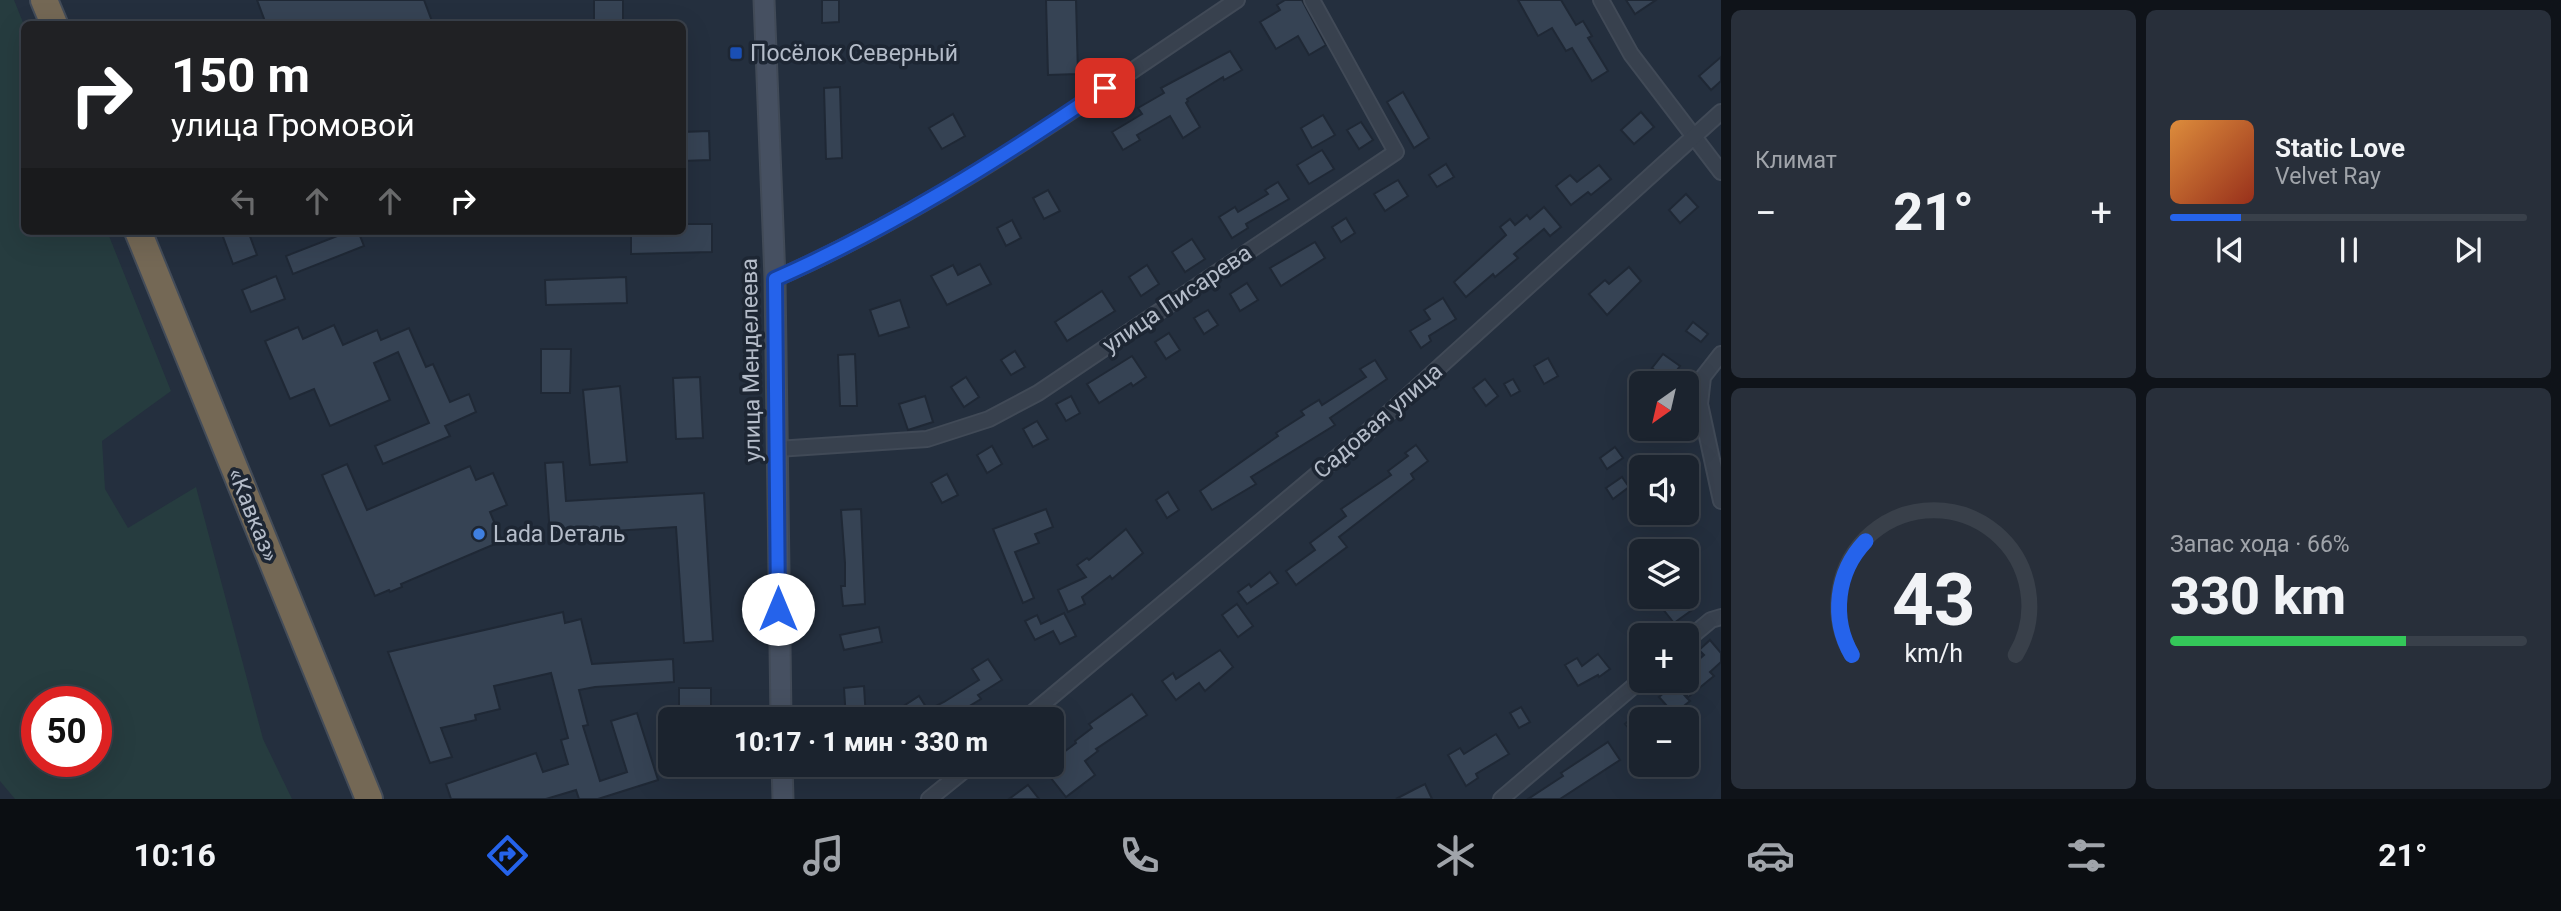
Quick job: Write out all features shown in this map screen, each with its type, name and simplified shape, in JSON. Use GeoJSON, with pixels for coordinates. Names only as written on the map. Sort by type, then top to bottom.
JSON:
{"type":"FeatureCollection","features":[{"type":"Feature","properties":{"kind":"highway"},"geometry":{"type":"LineString","coordinates":[[44,0],[53,21]]}},
{"type":"Feature","properties":{"kind":"highway","name":"«Кавказ»"},"geometry":{"type":"LineString","coordinates":[[140,235],[369,799]]}},
{"type":"Feature","properties":{"kind":"main road","name":"улица Менделеева"},"geometry":{"type":"LineString","coordinates":[[764,0],[775,279],[780,707]]}},
{"type":"Feature","properties":{"kind":"main road"},"geometry":{"type":"LineString","coordinates":[[782,777],[783,799]]}},
{"type":"Feature","properties":{"kind":"street"},"geometry":{"type":"LineString","coordinates":[[775,279],[829,255],[1010,152],[1237,0]]}},
{"type":"Feature","properties":{"kind":"street","name":"улица Писарева"},"geometry":{"type":"LineString","coordinates":[[777,449],[927,439],[989,419],[1038,393],[1396,152],[1312,0]]}},
{"type":"Feature","properties":{"kind":"street"},"geometry":{"type":"LineString","coordinates":[[1601,0],[1631,54],[1721,172]]}},
{"type":"Feature","properties":{"kind":"street","name":"Садовая улица"},"geometry":{"type":"LineString","coordinates":[[1039,707],[1371,429],[1721,112]]}},
{"type":"Feature","properties":{"kind":"street"},"geometry":{"type":"LineString","coordinates":[[1721,354],[1703,377],[1700,404],[1721,501]]}},
{"type":"Feature","properties":{"kind":"street"},"geometry":{"type":"LineString","coordinates":[[1699,630],[1711,620],[1721,617]]}},
{"type":"Feature","properties":{"kind":"street"},"geometry":{"type":"LineString","coordinates":[[1502,799],[1629,690]]}},
{"type":"Feature","properties":{"kind":"street"},"geometry":{"type":"LineString","coordinates":[[929,799],[956,777]]}},
{"type":"Feature","properties":{"kind":"green space"},"geometry":{"type":"Polygon","coordinates":[[[0,0],[14,0],[22,21],[21,235],[109,235],[171,391],[102,441],[105,489],[128,528],[196,487],[263,739],[292,799],[15,799],[0,781],[0,0]]]}},
{"type":"Feature","properties":{"kind":"building"},"geometry":{"type":"Polygon","coordinates":[[[257,0],[424,0],[432,21],[265,21],[257,0]]]}},
{"type":"Feature","properties":{"kind":"building"},"geometry":{"type":"Polygon","coordinates":[[[594,0],[623,0],[623,21],[594,21],[594,0]]]}},
{"type":"Feature","properties":{"kind":"building"},"geometry":{"type":"Polygon","coordinates":[[[822,0],[839,0],[839,22],[822,23],[822,0]]]}},
{"type":"Feature","properties":{"kind":"building"},"geometry":{"type":"Polygon","coordinates":[[[1046,0],[1076,0],[1078,74],[1048,75],[1046,0]]]}},
{"type":"Feature","properties":{"kind":"building"},"geometry":{"type":"Polygon","coordinates":[[[1285,0],[1302,0],[1326,45],[1309,55],[1298,36],[1276,49],[1260,22],[1280,10],[1277,5],[1285,0]]]}},
{"type":"Feature","properties":{"kind":"building"},"geometry":{"type":"Polygon","coordinates":[[[1518,0],[1561,0],[1576,25],[1583,21],[1592,36],[1588,38],[1608,71],[1592,81],[1572,48],[1566,51],[1552,28],[1538,36],[1518,0]]]}},
{"type":"Feature","properties":{"kind":"building"},"geometry":{"type":"Polygon","coordinates":[[[1626,0],[1656,0],[1635,14],[1626,0]]]}},
{"type":"Feature","properties":{"kind":"building"},"geometry":{"type":"Polygon","coordinates":[[[1230,51],[1242,70],[1224,80],[1223,77],[1187,99],[1186,103],[1200,127],[1183,138],[1170,116],[1137,135],[1140,140],[1123,150],[1112,132],[1142,114],[1138,108],[1164,93],[1161,88],[1230,51]]]}},
{"type":"Feature","properties":{"kind":"building"},"geometry":{"type":"Polygon","coordinates":[[[1721,57],[1721,81],[1711,90],[1699,76],[1721,57]]]}},
{"type":"Feature","properties":{"kind":"building"},"geometry":{"type":"Polygon","coordinates":[[[840,87],[842,158],[826,159],[824,88],[840,87]]]}},
{"type":"Feature","properties":{"kind":"building"},"geometry":{"type":"Polygon","coordinates":[[[1403,92],[1429,138],[1414,148],[1387,102],[1403,92]]]}},
{"type":"Feature","properties":{"kind":"building"},"geometry":{"type":"Polygon","coordinates":[[[1641,112],[1654,127],[1634,144],[1621,130],[1641,112]]]}},
{"type":"Feature","properties":{"kind":"building"},"geometry":{"type":"Polygon","coordinates":[[[953,114],[965,136],[942,149],[929,128],[953,114]]]}},
{"type":"Feature","properties":{"kind":"building"},"geometry":{"type":"Polygon","coordinates":[[[1323,115],[1335,135],[1312,148],[1301,128],[1323,115]]]}},
{"type":"Feature","properties":{"kind":"building"},"geometry":{"type":"Polygon","coordinates":[[[1361,122],[1373,140],[1359,149],[1347,130],[1361,122]]]}},
{"type":"Feature","properties":{"kind":"building"},"geometry":{"type":"Polygon","coordinates":[[[709,131],[710,160],[686,161],[686,132],[709,131]]]}},
{"type":"Feature","properties":{"kind":"building"},"geometry":{"type":"Polygon","coordinates":[[[1322,150],[1334,169],[1309,184],[1297,165],[1322,150]]]}},
{"type":"Feature","properties":{"kind":"building"},"geometry":{"type":"Polygon","coordinates":[[[1446,164],[1454,177],[1437,187],[1429,175],[1446,164]]]}},
{"type":"Feature","properties":{"kind":"building"},"geometry":{"type":"Polygon","coordinates":[[[1599,165],[1611,179],[1591,195],[1588,192],[1571,205],[1556,186],[1570,175],[1577,182],[1599,165]]]}},
{"type":"Feature","properties":{"kind":"building"},"geometry":{"type":"Polygon","coordinates":[[[1398,180],[1408,196],[1385,211],[1374,194],[1398,180]]]}},
{"type":"Feature","properties":{"kind":"building"},"geometry":{"type":"Polygon","coordinates":[[[1278,182],[1289,199],[1246,224],[1248,228],[1232,238],[1219,217],[1235,207],[1238,212],[1268,194],[1265,190],[1278,182]]]}},
{"type":"Feature","properties":{"kind":"building"},"geometry":{"type":"Polygon","coordinates":[[[1048,190],[1060,211],[1044,219],[1033,198],[1048,190]]]}},
{"type":"Feature","properties":{"kind":"building"},"geometry":{"type":"Polygon","coordinates":[[[1686,194],[1698,207],[1680,223],[1669,210],[1686,194]]]}},
{"type":"Feature","properties":{"kind":"building"},"geometry":{"type":"Polygon","coordinates":[[[1544,207],[1561,227],[1550,236],[1544,229],[1514,254],[1518,258],[1495,277],[1493,274],[1466,297],[1454,282],[1506,235],[1500,227],[1510,219],[1515,225],[1527,215],[1530,219],[1544,207]]]}},
{"type":"Feature","properties":{"kind":"building"},"geometry":{"type":"Polygon","coordinates":[[[1346,218],[1355,233],[1341,242],[1332,227],[1346,218]]]}},
{"type":"Feature","properties":{"kind":"building"},"geometry":{"type":"Polygon","coordinates":[[[1012,220],[1021,238],[1006,246],[997,228],[1012,220]]]}},
{"type":"Feature","properties":{"kind":"building"},"geometry":{"type":"Polygon","coordinates":[[[686,224],[712,224],[712,252],[631,254],[631,235],[686,235],[686,224]]]}},
{"type":"Feature","properties":{"kind":"building"},"geometry":{"type":"Polygon","coordinates":[[[222,235],[250,235],[257,255],[233,264],[222,235]]]}},
{"type":"Feature","properties":{"kind":"building"},"geometry":{"type":"Polygon","coordinates":[[[340,235],[360,235],[364,246],[293,274],[286,256],[340,235]]]}},
{"type":"Feature","properties":{"kind":"building"},"geometry":{"type":"Polygon","coordinates":[[[1192,239],[1205,259],[1185,272],[1172,252],[1192,239]]]}},
{"type":"Feature","properties":{"kind":"building"},"geometry":{"type":"Polygon","coordinates":[[[1315,242],[1325,258],[1281,286],[1270,268],[1315,242]]]}},
{"type":"Feature","properties":{"kind":"building"},"geometry":{"type":"Polygon","coordinates":[[[980,264],[991,284],[947,305],[931,276],[953,265],[958,275],[980,264]]]}},
{"type":"Feature","properties":{"kind":"building"},"geometry":{"type":"Polygon","coordinates":[[[1147,265],[1159,284],[1141,296],[1129,277],[1147,265]]]}},
{"type":"Feature","properties":{"kind":"building"},"geometry":{"type":"Polygon","coordinates":[[[1629,267],[1641,281],[1607,315],[1589,294],[1605,280],[1609,284],[1629,267]]]}},
{"type":"Feature","properties":{"kind":"building"},"geometry":{"type":"Polygon","coordinates":[[[276,276],[285,299],[251,312],[242,290],[276,276]]]}},
{"type":"Feature","properties":{"kind":"building"},"geometry":{"type":"Polygon","coordinates":[[[626,277],[627,303],[546,305],[545,280],[626,277]]]}},
{"type":"Feature","properties":{"kind":"building"},"geometry":{"type":"Polygon","coordinates":[[[1247,283],[1258,300],[1240,311],[1230,294],[1247,283]]]}},
{"type":"Feature","properties":{"kind":"building"},"geometry":{"type":"Polygon","coordinates":[[[1102,291],[1115,311],[1067,341],[1055,322],[1102,291]]]}},
{"type":"Feature","properties":{"kind":"building"},"geometry":{"type":"Polygon","coordinates":[[[1443,298],[1456,319],[1429,336],[1431,341],[1421,348],[1410,331],[1430,319],[1424,310],[1443,298]]]}},
{"type":"Feature","properties":{"kind":"building"},"geometry":{"type":"Polygon","coordinates":[[[900,300],[909,327],[879,336],[870,310],[900,300]]]}},
{"type":"Feature","properties":{"kind":"building"},"geometry":{"type":"Polygon","coordinates":[[[1208,310],[1218,325],[1204,334],[1194,318],[1208,310]]]}},
{"type":"Feature","properties":{"kind":"building"},"geometry":{"type":"Polygon","coordinates":[[[1693,322],[1708,334],[1701,342],[1686,331],[1693,322]]]}},
{"type":"Feature","properties":{"kind":"building"},"geometry":{"type":"Polygon","coordinates":[[[334,325],[343,345],[377,330],[381,340],[409,328],[426,367],[433,364],[450,402],[469,394],[476,412],[445,426],[450,436],[383,464],[375,446],[429,423],[398,352],[374,363],[390,400],[330,426],[314,389],[290,399],[265,341],[298,327],[303,339],[334,325]]]}},
{"type":"Feature","properties":{"kind":"building"},"geometry":{"type":"Polygon","coordinates":[[[1169,333],[1180,350],[1166,359],[1155,342],[1169,333]]]}},
{"type":"Feature","properties":{"kind":"building"},"geometry":{"type":"Polygon","coordinates":[[[541,349],[571,349],[570,393],[541,393],[541,349]]]}},
{"type":"Feature","properties":{"kind":"building"},"geometry":{"type":"Polygon","coordinates":[[[1015,351],[1025,367],[1011,375],[1001,360],[1015,351]]]}},
{"type":"Feature","properties":{"kind":"building"},"geometry":{"type":"Polygon","coordinates":[[[855,354],[857,406],[840,406],[838,355],[855,354]]]}},
{"type":"Feature","properties":{"kind":"building"},"geometry":{"type":"Polygon","coordinates":[[[1663,354],[1680,366],[1676,371],[1656,371],[1652,368],[1663,354]]]}},
{"type":"Feature","properties":{"kind":"building"},"geometry":{"type":"Polygon","coordinates":[[[1132,356],[1146,377],[1099,403],[1087,384],[1132,356]]]}},
{"type":"Feature","properties":{"kind":"building"},"geometry":{"type":"Polygon","coordinates":[[[1548,358],[1558,376],[1544,384],[1534,366],[1548,358]]]}},
{"type":"Feature","properties":{"kind":"building"},"geometry":{"type":"Polygon","coordinates":[[[1375,360],[1387,379],[1330,418],[1335,425],[1251,477],[1256,484],[1212,510],[1200,491],[1278,436],[1276,433],[1304,415],[1301,411],[1319,400],[1322,405],[1366,377],[1360,369],[1375,360]]]}},
{"type":"Feature","properties":{"kind":"building"},"geometry":{"type":"Polygon","coordinates":[[[700,377],[703,438],[676,439],[673,378],[700,377]]]}},
{"type":"Feature","properties":{"kind":"building"},"geometry":{"type":"Polygon","coordinates":[[[966,377],[979,397],[964,407],[951,387],[966,377]]]}},
{"type":"Feature","properties":{"kind":"building"},"geometry":{"type":"Polygon","coordinates":[[[1485,379],[1498,396],[1486,406],[1473,388],[1485,379]]]}},
{"type":"Feature","properties":{"kind":"building"},"geometry":{"type":"Polygon","coordinates":[[[1513,379],[1520,391],[1511,396],[1504,384],[1513,379]]]}},
{"type":"Feature","properties":{"kind":"building"},"geometry":{"type":"Polygon","coordinates":[[[620,386],[627,462],[590,465],[583,390],[620,386]]]}},
{"type":"Feature","properties":{"kind":"building"},"geometry":{"type":"Polygon","coordinates":[[[925,396],[933,422],[908,430],[899,404],[925,396]]]}},
{"type":"Feature","properties":{"kind":"building"},"geometry":{"type":"Polygon","coordinates":[[[1071,396],[1080,413],[1066,421],[1056,404],[1071,396]]]}},
{"type":"Feature","properties":{"kind":"building"},"geometry":{"type":"Polygon","coordinates":[[[1037,421],[1048,439],[1033,447],[1023,429],[1037,421]]]}},
{"type":"Feature","properties":{"kind":"building"},"geometry":{"type":"Polygon","coordinates":[[[1416,445],[1428,461],[1411,474],[1414,479],[1339,537],[1347,547],[1296,585],[1286,571],[1315,550],[1310,543],[1346,516],[1341,509],[1391,475],[1388,471],[1408,456],[1405,453],[1416,445]]]}},
{"type":"Feature","properties":{"kind":"building"},"geometry":{"type":"Polygon","coordinates":[[[992,446],[1002,464],[987,473],[977,455],[992,446]]]}},
{"type":"Feature","properties":{"kind":"building"},"geometry":{"type":"Polygon","coordinates":[[[1615,447],[1623,458],[1607,469],[1600,458],[1615,447]]]}},
{"type":"Feature","properties":{"kind":"building"},"geometry":{"type":"Polygon","coordinates":[[[563,462],[566,501],[704,493],[713,641],[684,643],[676,527],[550,535],[545,463],[563,462]]]}},
{"type":"Feature","properties":{"kind":"building"},"geometry":{"type":"Polygon","coordinates":[[[347,464],[367,510],[470,466],[476,480],[493,473],[507,505],[490,512],[502,541],[401,584],[402,587],[375,596],[322,475],[347,464]]]}},
{"type":"Feature","properties":{"kind":"building"},"geometry":{"type":"Polygon","coordinates":[[[947,474],[958,495],[942,503],[931,483],[947,474]]]}},
{"type":"Feature","properties":{"kind":"building"},"geometry":{"type":"Polygon","coordinates":[[[1622,477],[1629,487],[1613,499],[1606,488],[1622,477]]]}},
{"type":"Feature","properties":{"kind":"building"},"geometry":{"type":"Polygon","coordinates":[[[1168,492],[1179,510],[1167,518],[1156,500],[1168,492]]]}},
{"type":"Feature","properties":{"kind":"building"},"geometry":{"type":"Polygon","coordinates":[[[861,509],[865,604],[843,606],[841,586],[845,586],[845,563],[841,510],[861,509]]]}},
{"type":"Feature","properties":{"kind":"building"},"geometry":{"type":"Polygon","coordinates":[[[1046,509],[1053,527],[1035,534],[1039,543],[1015,552],[1034,598],[1023,603],[993,529],[1046,509]]]}},
{"type":"Feature","properties":{"kind":"building"},"geometry":{"type":"Polygon","coordinates":[[[1126,529],[1143,553],[1112,579],[1110,576],[1082,597],[1085,604],[1068,612],[1058,590],[1086,577],[1077,565],[1087,558],[1089,560],[1126,529]]]}},
{"type":"Feature","properties":{"kind":"building"},"geometry":{"type":"Polygon","coordinates":[[[1270,572],[1278,583],[1247,604],[1238,592],[1249,584],[1251,587],[1270,572]]]}},
{"type":"Feature","properties":{"kind":"building"},"geometry":{"type":"Polygon","coordinates":[[[1237,604],[1253,626],[1238,637],[1222,615],[1237,604]]]}},
{"type":"Feature","properties":{"kind":"building"},"geometry":{"type":"Polygon","coordinates":[[[1663,609],[1692,610],[1674,623],[1663,609]]]}},
{"type":"Feature","properties":{"kind":"building"},"geometry":{"type":"Polygon","coordinates":[[[563,612],[565,623],[581,619],[592,664],[673,659],[674,682],[579,690],[588,725],[583,726],[600,781],[627,772],[611,721],[637,713],[658,780],[598,799],[579,799],[576,790],[546,799],[451,799],[446,784],[536,753],[543,772],[568,764],[561,740],[568,738],[551,673],[494,686],[500,709],[475,715],[476,720],[441,728],[452,757],[430,763],[388,652],[563,612]]]}},
{"type":"Feature","properties":{"kind":"building"},"geometry":{"type":"Polygon","coordinates":[[[1064,613],[1076,636],[1060,644],[1053,631],[1035,640],[1025,621],[1037,615],[1041,624],[1064,613]]]}},
{"type":"Feature","properties":{"kind":"building"},"geometry":{"type":"Polygon","coordinates":[[[879,627],[882,642],[844,650],[840,635],[879,627]]]}},
{"type":"Feature","properties":{"kind":"building"},"geometry":{"type":"Polygon","coordinates":[[[1710,640],[1721,653],[1721,662],[1710,672],[1714,676],[1699,688],[1699,659],[1704,655],[1699,650],[1710,640]]]}},
{"type":"Feature","properties":{"kind":"building"},"geometry":{"type":"Polygon","coordinates":[[[1220,650],[1233,667],[1205,691],[1199,683],[1176,700],[1162,681],[1173,673],[1176,679],[1220,650]]]}},
{"type":"Feature","properties":{"kind":"building"},"geometry":{"type":"Polygon","coordinates":[[[1598,654],[1610,669],[1578,686],[1565,665],[1577,658],[1582,666],[1598,654]]]}},
{"type":"Feature","properties":{"kind":"building"},"geometry":{"type":"Polygon","coordinates":[[[988,659],[1002,680],[978,695],[981,699],[968,707],[934,707],[979,680],[972,669],[988,659]]]}},
{"type":"Feature","properties":{"kind":"building"},"geometry":{"type":"Polygon","coordinates":[[[864,686],[865,707],[845,707],[844,688],[864,686]]]}},
{"type":"Feature","properties":{"kind":"building"},"geometry":{"type":"Polygon","coordinates":[[[679,688],[711,688],[711,707],[679,707],[679,688]]]}},
{"type":"Feature","properties":{"kind":"building"},"geometry":{"type":"Polygon","coordinates":[[[1664,693],[1682,693],[1690,701],[1683,707],[1668,707],[1659,697],[1664,693]]]}},
{"type":"Feature","properties":{"kind":"building"},"geometry":{"type":"Polygon","coordinates":[[[1132,694],[1147,715],[1096,749],[1098,751],[1085,761],[1095,775],[1066,797],[1050,777],[1064,777],[1064,752],[1092,728],[1089,724],[1132,694]]]}},
{"type":"Feature","properties":{"kind":"building"},"geometry":{"type":"Polygon","coordinates":[[[919,696],[926,707],[902,707],[919,696]]]}},
{"type":"Feature","properties":{"kind":"building"},"geometry":{"type":"Polygon","coordinates":[[[1521,707],[1530,722],[1519,728],[1510,713],[1521,707]]]}},
{"type":"Feature","properties":{"kind":"building"},"geometry":{"type":"Polygon","coordinates":[[[1496,734],[1509,754],[1476,774],[1478,778],[1466,786],[1448,755],[1460,748],[1464,754],[1496,734]]]}},
{"type":"Feature","properties":{"kind":"building"},"geometry":{"type":"Polygon","coordinates":[[[1608,742],[1620,760],[1560,799],[1528,799],[1563,776],[1561,773],[1608,742]]]}},
{"type":"Feature","properties":{"kind":"building"},"geometry":{"type":"Polygon","coordinates":[[[1425,784],[1432,799],[1396,799],[1415,789],[1425,784]]]}},
{"type":"Feature","properties":{"kind":"building"},"geometry":{"type":"Polygon","coordinates":[[[1028,785],[1039,799],[1009,799],[1028,785]]]}},
{"type":"Feature","properties":{"kind":"place","name":"Посёлок Северный"},"geometry":{"type":"Point","coordinates":[736,53]}},
{"type":"Feature","properties":{"kind":"place","name":"Lada Dеталь"},"geometry":{"type":"Point","coordinates":[479,534]}},
{"type":"Feature","properties":{"kind":"route"},"geometry":{"type":"LineString","coordinates":[[778,609],[775,279],[829,255],[1010,152],[1105,88]]}}]}
